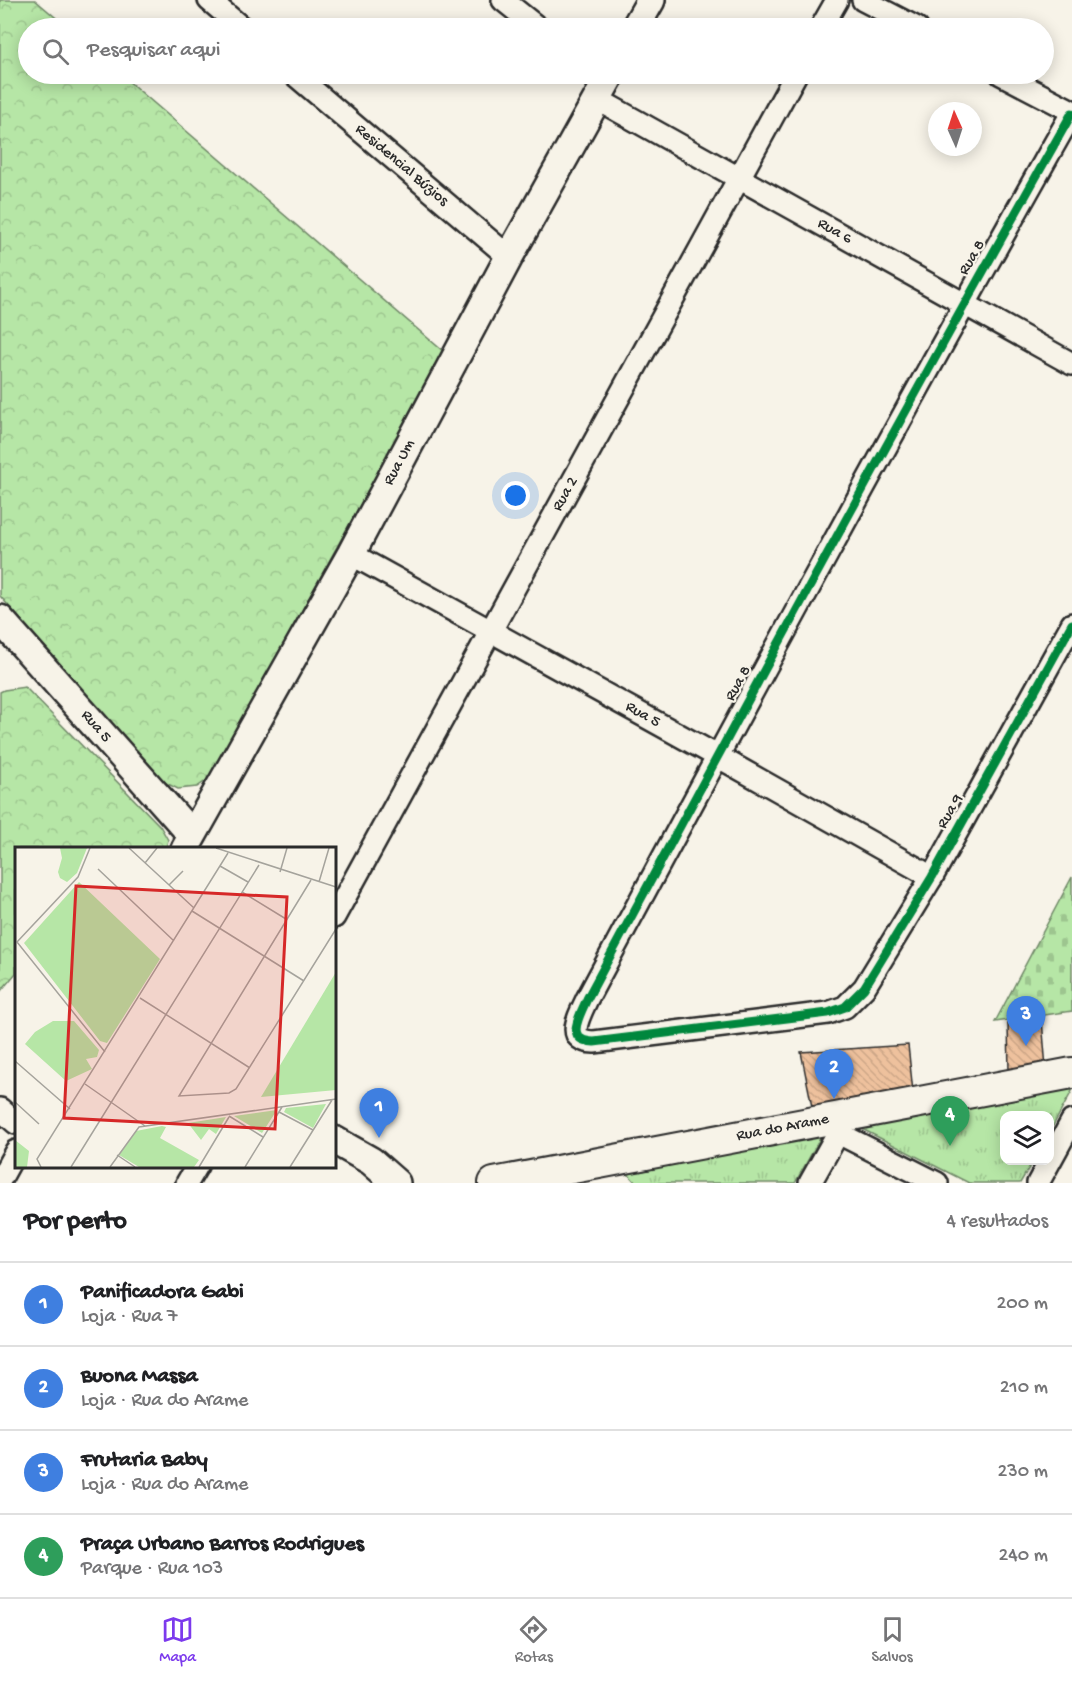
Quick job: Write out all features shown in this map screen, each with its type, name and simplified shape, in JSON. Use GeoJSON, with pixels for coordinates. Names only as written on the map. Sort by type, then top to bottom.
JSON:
{"type":"FeatureCollection","features":[{"type":"Feature","properties":{"kind":"main road","name":"Rua do Arame"},"geometry":{"type":"LineString","coordinates":[[494,1183],[837,1125],[1072,1073]]}},
{"type":"Feature","properties":{"kind":"street"},"geometry":{"type":"LineString","coordinates":[[208,0],[230,18]]}},
{"type":"Feature","properties":{"kind":"street"},"geometry":{"type":"LineString","coordinates":[[503,0],[526,18]]}},
{"type":"Feature","properties":{"kind":"street"},"geometry":{"type":"LineString","coordinates":[[641,18],[651,0]]}},
{"type":"Feature","properties":{"kind":"street"},"geometry":{"type":"LineString","coordinates":[[827,18],[837,0]]}},
{"type":"Feature","properties":{"kind":"street"},"geometry":{"type":"LineString","coordinates":[[863,0],[898,18]]}},
{"type":"Feature","properties":{"kind":"street","name":"Residencial Búzios"},"geometry":{"type":"LineString","coordinates":[[306,84],[509,257]]}},
{"type":"Feature","properties":{"kind":"street","name":"Rua Um"},"geometry":{"type":"LineString","coordinates":[[188,842],[351,554],[601,84]]}},
{"type":"Feature","properties":{"kind":"street","name":"Rua 6"},"geometry":{"type":"LineString","coordinates":[[605,84],[739,178],[1072,364]]}},
{"type":"Feature","properties":{"kind":"street","name":"Rua 2"},"geometry":{"type":"LineString","coordinates":[[336,913],[791,84]]}},
{"type":"Feature","properties":{"kind":"street"},"geometry":{"type":"LineString","coordinates":[[1020,84],[1072,112]]}},
{"type":"Feature","properties":{"kind":"street","name":"Rua 8"},"geometry":{"type":"LineString","coordinates":[[845,1007],[828,1013],[594,1042],[582,1040],[577,1035],[577,1024],[587,999],[717,756],[964,304],[1072,112]]}},
{"type":"Feature","properties":{"kind":"street","name":"Rua 5"},"geometry":{"type":"LineString","coordinates":[[351,554],[932,877]]}},
{"type":"Feature","properties":{"kind":"street","name":"Rua 5"},"geometry":{"type":"LineString","coordinates":[[0,619],[188,842]]}},
{"type":"Feature","properties":{"kind":"street","name":"Rua 9"},"geometry":{"type":"LineString","coordinates":[[845,1007],[864,988],[932,877],[1072,624]]}},
{"type":"Feature","properties":{"kind":"street"},"geometry":{"type":"LineString","coordinates":[[0,1109],[15,1122]]}},
{"type":"Feature","properties":{"kind":"street"},"geometry":{"type":"LineString","coordinates":[[1038,1183],[1072,1121]]}},
{"type":"Feature","properties":{"kind":"street"},"geometry":{"type":"LineString","coordinates":[[810,1183],[837,1125],[937,1183]]}},
{"type":"Feature","properties":{"kind":"street"},"geometry":{"type":"LineString","coordinates":[[336,1142],[373,1172],[396,1183]]}},
{"type":"Feature","properties":{"kind":"street"},"geometry":{"type":"LineString","coordinates":[[0,1180],[15,1153]]}},
{"type":"Feature","properties":{"kind":"street"},"geometry":{"type":"LineString","coordinates":[[187,1183],[196,1168]]}},
{"type":"Feature","properties":{"kind":"green space"},"geometry":{"type":"Polygon","coordinates":[[[0,0],[35,0],[56,18],[18,18],[18,84],[132,84],[444,352],[210,778],[197,787],[178,789],[162,781],[0,596],[0,0]]]}},
{"type":"Feature","properties":{"kind":"green space"},"geometry":{"type":"Polygon","coordinates":[[[25,687],[160,826],[168,840],[166,847],[15,847],[15,974],[0,992],[0,692],[25,687]]]}},
{"type":"Feature","properties":{"kind":"green space"},"geometry":{"type":"Polygon","coordinates":[[[1072,877],[1072,1011],[995,1022],[1072,877]]]}},
{"type":"Feature","properties":{"kind":"green space"},"geometry":{"type":"Polygon","coordinates":[[[1072,1084],[1072,1091],[1054,1124],[1054,1111],[1000,1111],[1000,1165],[1031,1165],[1020,1183],[969,1183],[860,1128],[1072,1084]]]}},
{"type":"Feature","properties":{"kind":"green space"},"geometry":{"type":"Polygon","coordinates":[[[823,1133],[795,1183],[636,1183],[628,1174],[823,1133]]]}},
{"type":"Feature","properties":{"kind":"building"},"geometry":{"type":"Polygon","coordinates":[[[1042,1020],[1046,1068],[1009,1072],[1008,1023],[1042,1020]]]}},
{"type":"Feature","properties":{"kind":"building"},"geometry":{"type":"Polygon","coordinates":[[[908,1045],[913,1092],[812,1107],[801,1052],[908,1045]]]}},
{"type":"Feature","properties":{"kind":"cycle path"},"geometry":{"type":"LineString","coordinates":[[1072,113],[888,444],[587,999],[576,1027],[579,1037],[585,1041],[594,1042],[828,1013],[845,1007],[864,988],[932,877],[1072,624]]}},
{"type":"Feature","properties":{"kind":"place","name":"Frutaria Baby"},"geometry":{"type":"Point","coordinates":[1026,1046]}},
{"type":"Feature","properties":{"kind":"place","name":"Buona Massa"},"geometry":{"type":"Point","coordinates":[834,1099]}},
{"type":"Feature","properties":{"kind":"place","name":"Panificadora Gabi"},"geometry":{"type":"Point","coordinates":[379,1138]}},
{"type":"Feature","properties":{"kind":"place","name":"Praça Urbano Barros Rodrigues"},"geometry":{"type":"Point","coordinates":[950,1146]}}]}
